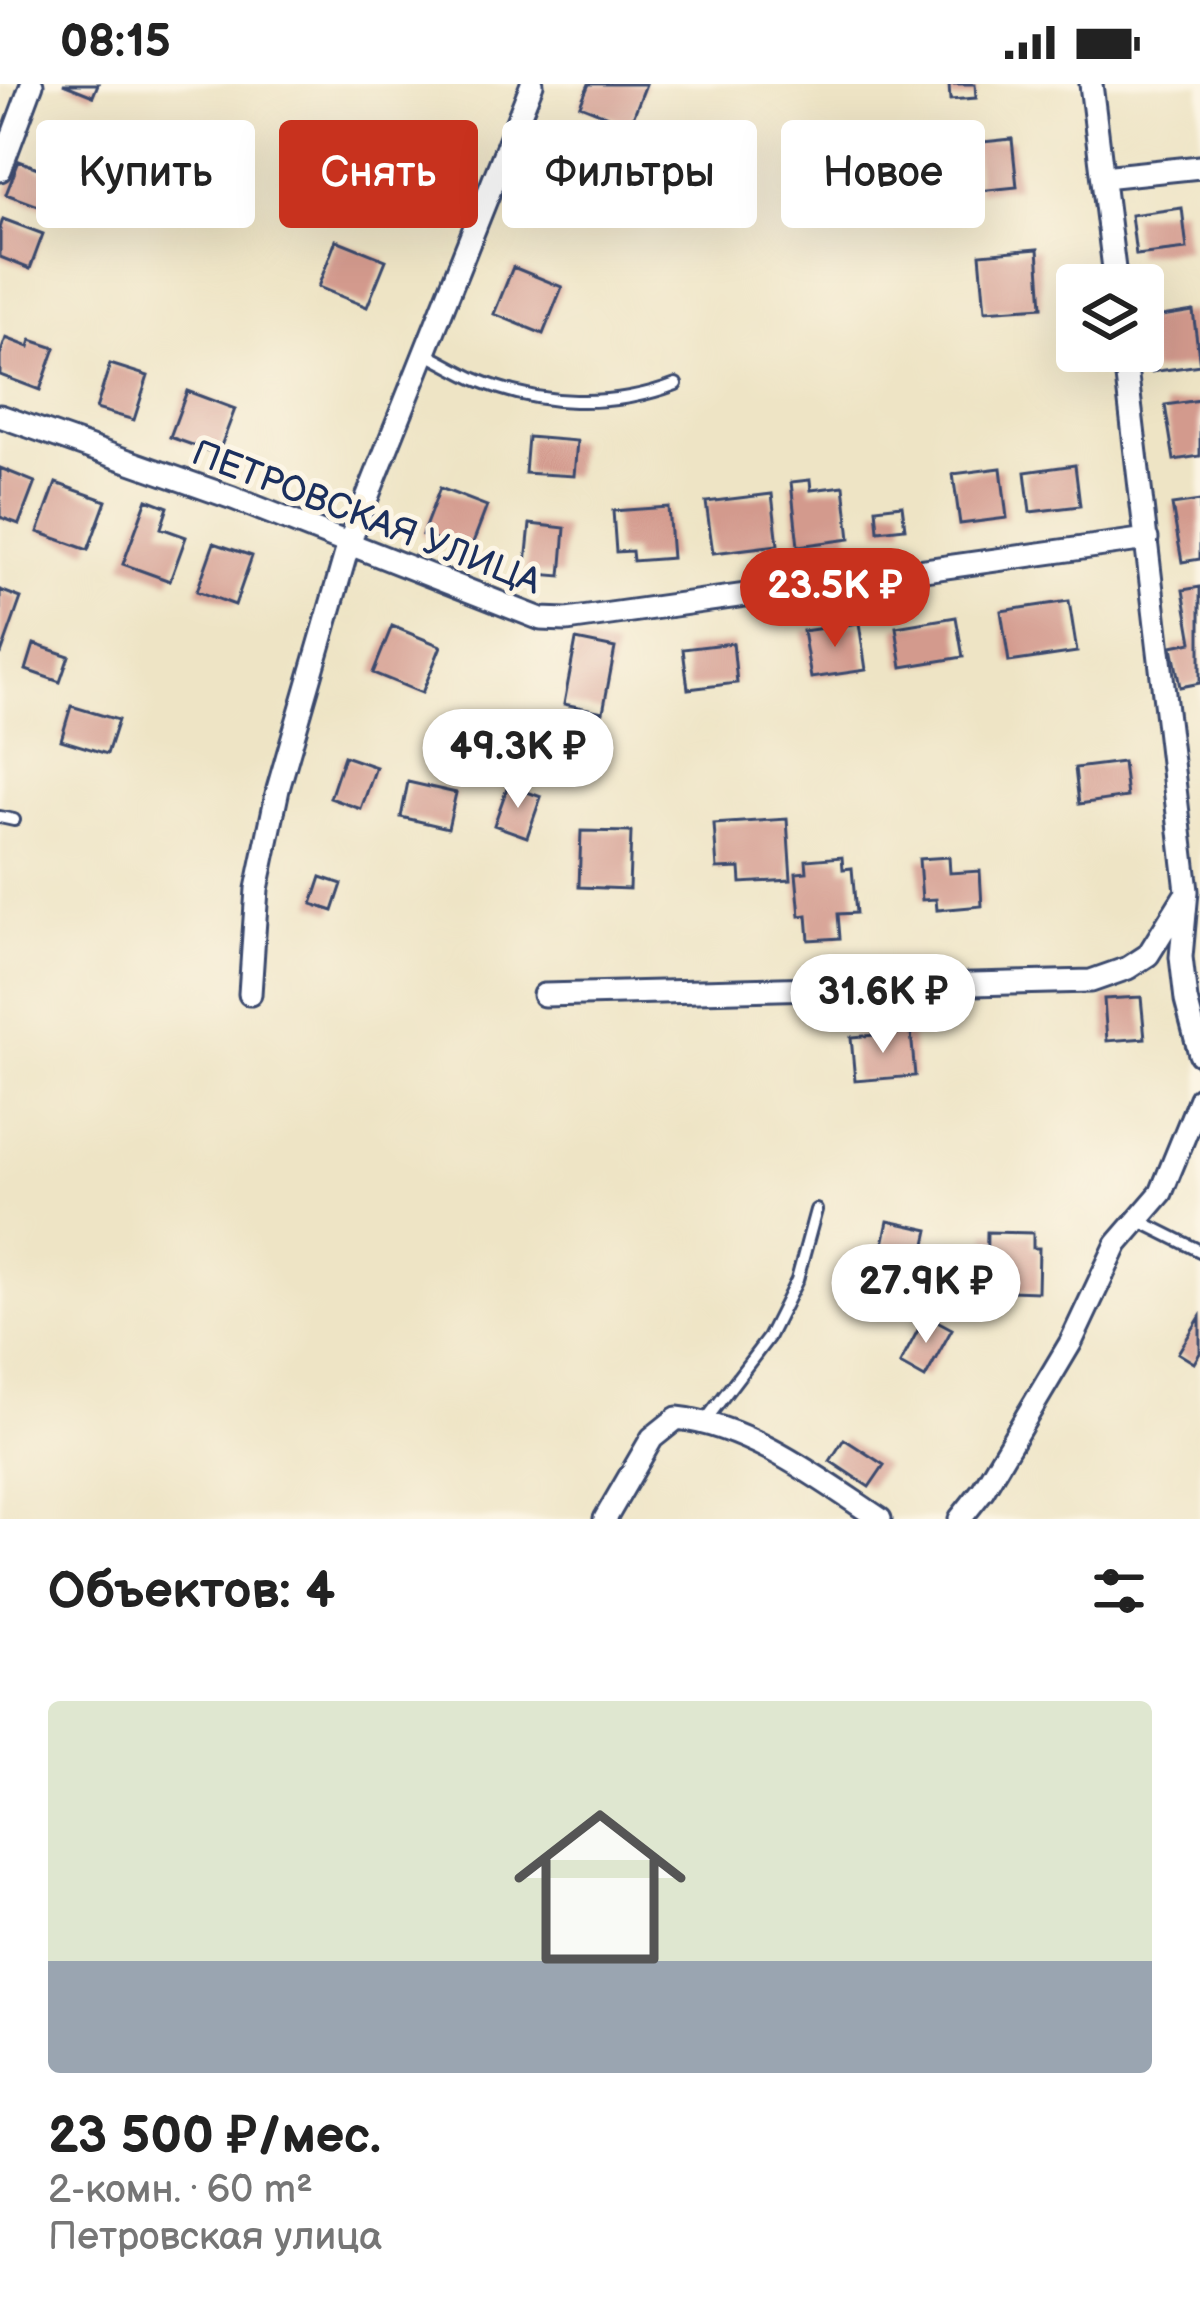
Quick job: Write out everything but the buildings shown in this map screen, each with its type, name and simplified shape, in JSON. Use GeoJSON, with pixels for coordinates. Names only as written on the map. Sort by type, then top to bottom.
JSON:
{"type":"FeatureCollection","features":[{"type":"Feature","properties":{"kind":"street"},"geometry":{"type":"LineString","coordinates":[[0,170],[32,84]]}},
{"type":"Feature","properties":{"kind":"street"},"geometry":{"type":"LineString","coordinates":[[250,994],[257,889],[278,789],[349,542],[532,84]]}},
{"type":"Feature","properties":{"kind":"street"},"geometry":{"type":"LineString","coordinates":[[1091,84],[1113,264]]}},
{"type":"Feature","properties":{"kind":"street"},"geometry":{"type":"LineString","coordinates":[[1103,177],[1200,167]]}},
{"type":"Feature","properties":{"kind":"street"},"geometry":{"type":"LineString","coordinates":[[1127,372],[1194,890],[1181,957],[1200,1054]]}},
{"type":"Feature","properties":{"kind":"street","name":"ПЕТРОВСКАЯ УЛИЦА"},"geometry":{"type":"LineString","coordinates":[[0,416],[233,498],[541,619],[567,620],[1147,539]]}},
{"type":"Feature","properties":{"kind":"street"},"geometry":{"type":"LineString","coordinates":[[544,995],[1090,981],[1128,968],[1148,955],[1194,890]]}},
{"type":"Feature","properties":{"kind":"street"},"geometry":{"type":"LineString","coordinates":[[960,1519],[983,1490],[1071,1342],[1117,1244],[1161,1193],[1200,1098]]}},
{"type":"Feature","properties":{"kind":"street"},"geometry":{"type":"LineString","coordinates":[[605,1519],[652,1438],[677,1418],[705,1421],[794,1462],[880,1519]]}},
{"type":"Feature","properties":{"kind":"lane"},"geometry":{"type":"LineString","coordinates":[[425,353],[476,380],[585,403],[643,397],[676,384]]}},
{"type":"Feature","properties":{"kind":"lane"},"geometry":{"type":"LineString","coordinates":[[0,817],[14,820]]}},
{"type":"Feature","properties":{"kind":"lane"},"geometry":{"type":"LineString","coordinates":[[705,1421],[768,1338],[797,1280],[816,1210]]}},
{"type":"Feature","properties":{"kind":"lane"},"geometry":{"type":"LineString","coordinates":[[1138,1220],[1200,1251]]}}]}
